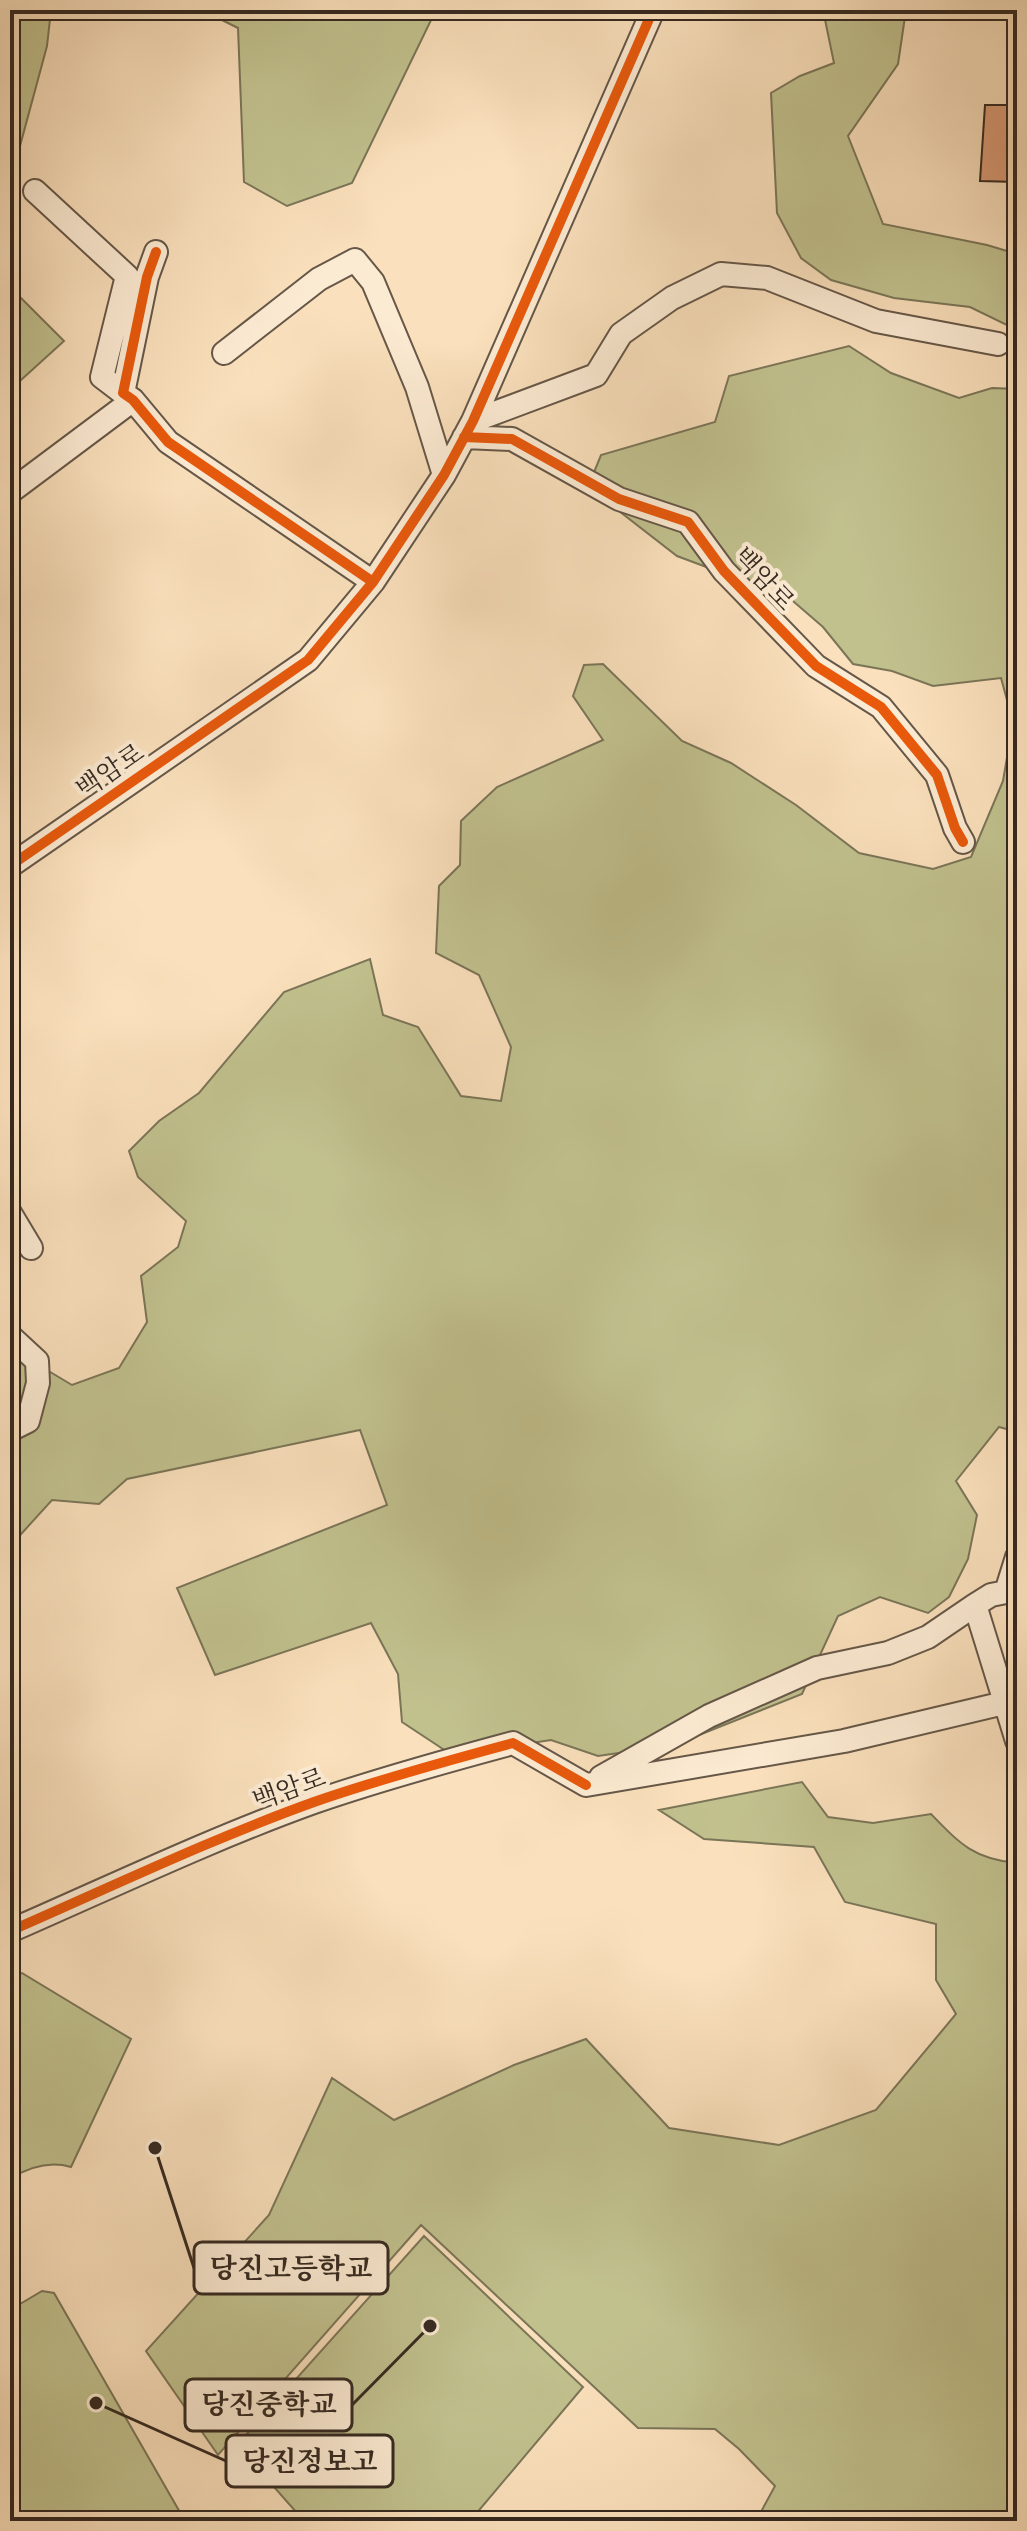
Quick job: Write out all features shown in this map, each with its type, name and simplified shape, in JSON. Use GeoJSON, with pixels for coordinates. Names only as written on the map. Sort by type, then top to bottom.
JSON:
{"type":"FeatureCollection","features":[{"type":"Feature","properties":{"kind":"street","name":"백암로"},"geometry":{"type":"LineString","coordinates":[[10,866],[308,660],[373,582],[444,475],[468,429],[653,10]]}},
{"type":"Feature","properties":{"kind":"street"},"geometry":{"type":"LineString","coordinates":[[35,191],[127,276],[102,377],[128,396],[168,442],[208,466],[373,582]]}},
{"type":"Feature","properties":{"kind":"street"},"geometry":{"type":"LineString","coordinates":[[10,492],[128,396],[147,277],[156,252]]}},
{"type":"Feature","properties":{"kind":"street"},"geometry":{"type":"LineString","coordinates":[[224,353],[319,279],[355,260],[373,282],[411,374],[444,475]]}},
{"type":"Feature","properties":{"kind":"street"},"geometry":{"type":"LineString","coordinates":[[468,429],[596,375],[621,334],[672,298],[721,274],[767,278],[876,321],[998,344]]}},
{"type":"Feature","properties":{"kind":"street","name":"백암로"},"geometry":{"type":"LineString","coordinates":[[468,429],[512,439],[619,499],[688,522],[724,571],[816,666],[881,707],[937,775],[963,842]]}},
{"type":"Feature","properties":{"kind":"street"},"geometry":{"type":"LineString","coordinates":[[10,1213],[31,1248]]}},
{"type":"Feature","properties":{"kind":"street"},"geometry":{"type":"LineString","coordinates":[[10,1336],[37,1361],[38,1383],[28,1421],[10,1430]]}},
{"type":"Feature","properties":{"kind":"street"},"geometry":{"type":"LineString","coordinates":[[586,1785],[709,1716],[817,1668],[888,1653],[928,1637],[991,1595],[1006,1592],[1017,1557]]}},
{"type":"Feature","properties":{"kind":"street"},"geometry":{"type":"LineString","coordinates":[[975,1605],[1013,1704],[1017,1741]]}},
{"type":"Feature","properties":{"kind":"street"},"geometry":{"type":"LineString","coordinates":[[586,1785],[844,1741],[1013,1704]]}},
{"type":"Feature","properties":{"kind":"street","name":"백암로"},"geometry":{"type":"LineString","coordinates":[[10,1931],[314,1802],[400,1773],[513,1743],[586,1785]]}},
{"type":"Feature","properties":{"kind":"green space"},"geometry":{"type":"Polygon","coordinates":[[[10,10],[51,10],[47,46],[10,183],[10,10]]]}},
{"type":"Feature","properties":{"kind":"green space"},"geometry":{"type":"Polygon","coordinates":[[[202,10],[433,10],[433,16],[352,183],[287,206],[244,182],[238,28],[202,10]]]}},
{"type":"Feature","properties":{"kind":"green space"},"geometry":{"type":"Polygon","coordinates":[[[823,10],[906,10],[898,64],[848,136],[883,224],[1017,254],[1017,330],[970,307],[894,298],[831,280],[801,258],[777,213],[771,93],[800,76],[834,63],[823,10]]]}},
{"type":"Feature","properties":{"kind":"green space"},"geometry":{"type":"Polygon","coordinates":[[[10,287],[64,341],[10,390],[10,287]]]}},
{"type":"Feature","properties":{"kind":"green space"},"geometry":{"type":"Polygon","coordinates":[[[849,346],[891,373],[959,398],[992,388],[1017,389],[1017,1432],[999,1427],[956,1481],[977,1515],[968,1559],[949,1597],[928,1613],[880,1597],[838,1616],[802,1694],[674,1745],[598,1756],[551,1740],[452,1755],[402,1722],[398,1674],[371,1623],[215,1675],[177,1588],[387,1505],[360,1430],[127,1479],[99,1504],[52,1500],[13,1543],[13,1566],[19,1579],[10,1583],[10,1358],[25,1357],[72,1385],[119,1368],[147,1322],[141,1276],[178,1247],[186,1221],[138,1177],[129,1151],[159,1121],[199,1093],[284,992],[370,959],[383,1015],[418,1027],[461,1096],[501,1101],[511,1047],[479,975],[436,953],[439,886],[460,865],[461,821],[497,787],[603,740],[573,696],[584,665],[603,664],[682,741],[731,763],[796,805],[859,853],[933,869],[971,857],[1003,781],[1013,722],[1001,678],[933,686],[892,671],[853,664],[823,627],[764,576],[743,596],[709,568],[677,556],[588,487],[601,455],[715,422],[729,376],[849,346]]]}},
{"type":"Feature","properties":{"kind":"green space"},"geometry":{"type":"Polygon","coordinates":[[[802,1782],[828,1817],[873,1823],[931,1814],[951,1834],[979,1854],[1017,1863],[1017,2521],[756,2521],[775,2486],[739,2449],[715,2429],[638,2428],[421,2225],[218,2455],[146,2351],[269,2215],[332,2078],[394,2120],[514,2065],[586,2039],[669,2128],[779,2145],[876,2110],[956,2014],[936,1980],[936,1924],[845,1902],[814,1847],[704,1839],[659,1810],[802,1782]]]}},
{"type":"Feature","properties":{"kind":"green space"},"geometry":{"type":"Polygon","coordinates":[[[22,1973],[131,2039],[71,2167],[40,2166],[10,2179],[10,1978],[22,1973]]]}},
{"type":"Feature","properties":{"kind":"green space"},"geometry":{"type":"Polygon","coordinates":[[[424,2236],[583,2387],[470,2521],[304,2521],[237,2445],[424,2236]]]}},
{"type":"Feature","properties":{"kind":"green space"},"geometry":{"type":"Polygon","coordinates":[[[42,2291],[54,2293],[185,2521],[10,2521],[10,2310],[42,2291]]]}},
{"type":"Feature","properties":{"kind":"building"},"geometry":{"type":"Polygon","coordinates":[[[985,105],[1017,105],[1017,182],[980,181],[985,105]]]}},
{"type":"Feature","properties":{"kind":"cycle path"},"geometry":{"type":"LineString","coordinates":[[10,866],[308,660],[373,582],[444,475],[473,421],[653,10]]}},
{"type":"Feature","properties":{"kind":"cycle path"},"geometry":{"type":"LineString","coordinates":[[156,252],[147,277],[123,393],[133,400],[168,442],[373,582]]}},
{"type":"Feature","properties":{"kind":"cycle path"},"geometry":{"type":"LineString","coordinates":[[464,437],[512,439],[619,499],[688,522],[724,571],[816,666],[881,707],[937,775],[963,842]]}},
{"type":"Feature","properties":{"kind":"cycle path"},"geometry":{"type":"LineString","coordinates":[[10,1931],[276,1816],[364,1786],[513,1743],[586,1785]]}},
{"type":"Feature","properties":{"kind":"place","name":"당진고등학교"},"geometry":{"type":"Point","coordinates":[155,2148]}},
{"type":"Feature","properties":{"kind":"place","name":"당진중학교"},"geometry":{"type":"Point","coordinates":[430,2326]}},
{"type":"Feature","properties":{"kind":"place","name":"당진정보고"},"geometry":{"type":"Point","coordinates":[96,2403]}}]}
